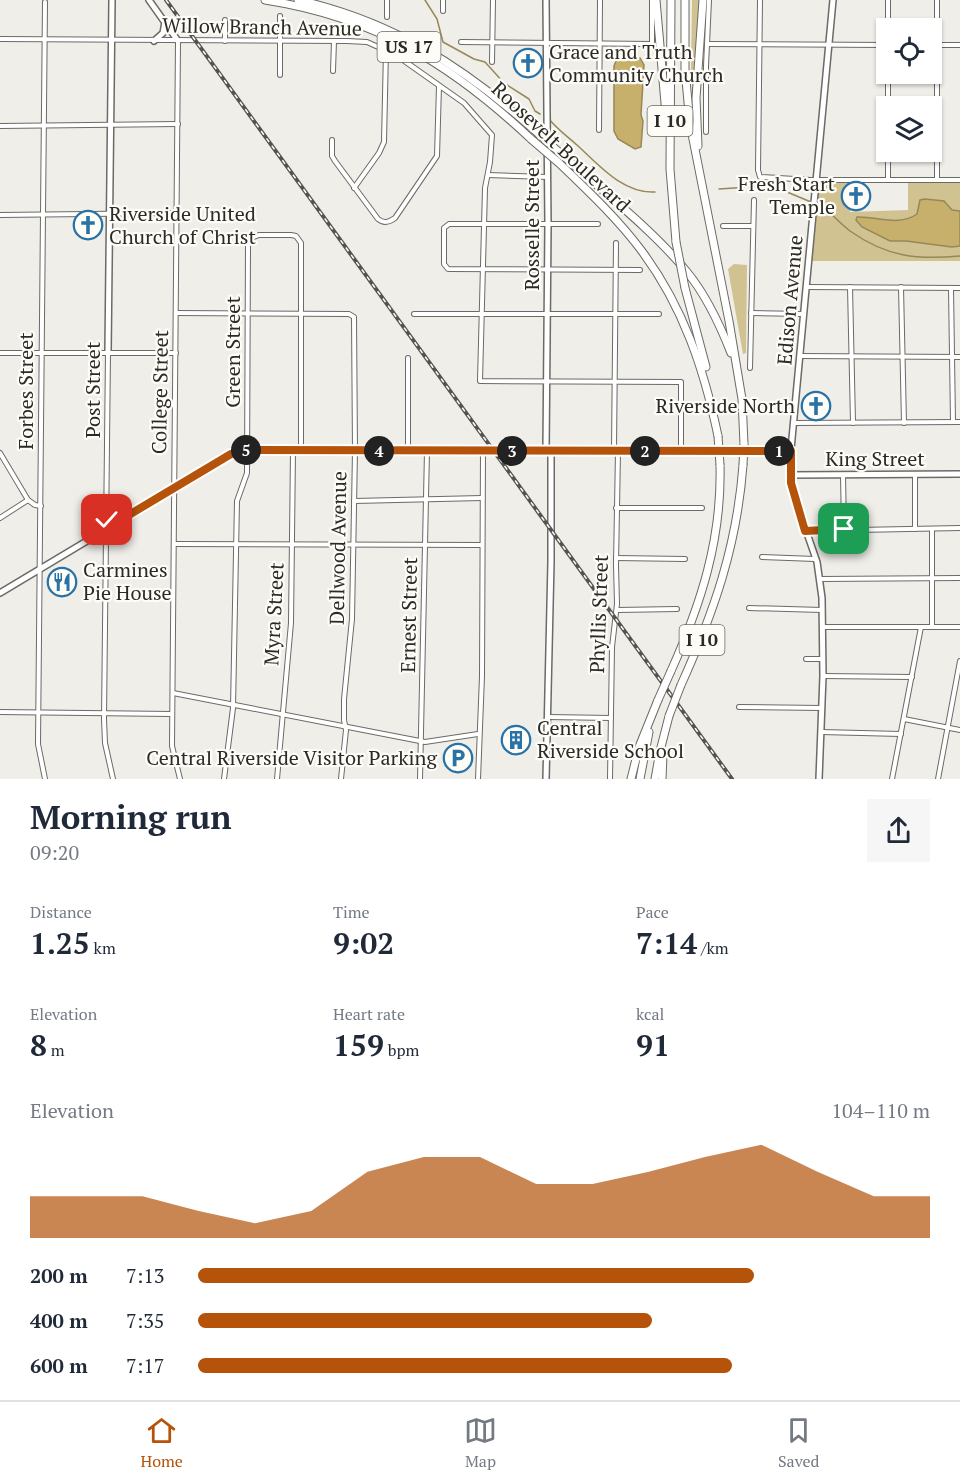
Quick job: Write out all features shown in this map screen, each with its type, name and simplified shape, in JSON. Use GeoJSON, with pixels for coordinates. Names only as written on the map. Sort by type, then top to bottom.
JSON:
{"type":"FeatureCollection","features":[{"type":"Feature","properties":{"kind":"highway","name":"Roosevelt Boulevard"},"geometry":{"type":"LineString","coordinates":[[265,0],[325,13],[376,31],[407,46],[441,65],[473,87],[559,163],[618,222],[640,248],[666,287],[699,360],[718,436]]}},
{"type":"Feature","properties":{"kind":"highway","name":"Roosevelt Boulevard"},"geometry":{"type":"LineString","coordinates":[[298,0],[361,18],[395,32],[429,50],[491,92],[648,232],[687,271],[707,300],[738,370]]}},
{"type":"Feature","properties":{"kind":"highway"},"geometry":{"type":"LineString","coordinates":[[654,0],[665,115],[670,138]]}},
{"type":"Feature","properties":{"kind":"highway","name":"I 10"},"geometry":{"type":"LineString","coordinates":[[631,779],[639,747],[695,616],[709,570],[718,523],[720,465],[718,436],[711,390],[685,288],[672,208],[671,0]]}},
{"type":"Feature","properties":{"kind":"highway","name":"I 10"},"geometry":{"type":"LineString","coordinates":[[655,779],[669,716],[704,635],[721,586],[737,515],[744,444],[738,370],[688,109],[685,69],[685,0]]}},
{"type":"Feature","properties":{"kind":"highway"},"geometry":{"type":"LineString","coordinates":[[703,188],[696,109],[704,0]]}},
{"type":"Feature","properties":{"kind":"highway"},"geometry":{"type":"LineString","coordinates":[[640,779],[658,700]]}},
{"type":"Feature","properties":{"kind":"highway"},"geometry":{"type":"LineString","coordinates":[[662,779],[664,743],[669,716]]}},
{"type":"Feature","properties":{"kind":"main road","name":"Post Street"},"geometry":{"type":"LineString","coordinates":[[108,352],[112,0]]}},
{"type":"Feature","properties":{"kind":"main road"},"geometry":{"type":"LineString","coordinates":[[149,0],[178,41]]}},
{"type":"Feature","properties":{"kind":"main road","name":"Rosselle Street"},"geometry":{"type":"LineString","coordinates":[[546,0],[547,380],[551,562],[546,779]]}},
{"type":"Feature","properties":{"kind":"main road","name":"Edison Avenue"},"geometry":{"type":"LineString","coordinates":[[819,779],[823,676],[820,579],[816,559],[795,503],[790,475],[833,0]]}},
{"type":"Feature","properties":{"kind":"main road"},"geometry":{"type":"LineString","coordinates":[[154,41],[164,33],[165,22]]}},
{"type":"Feature","properties":{"kind":"main road"},"geometry":{"type":"LineString","coordinates":[[0,593],[237,451],[791,451]]}},
{"type":"Feature","properties":{"kind":"main road","name":"King Street"},"geometry":{"type":"LineString","coordinates":[[790,475],[960,474]]}},
{"type":"Feature","properties":{"kind":"street"},"geometry":{"type":"LineString","coordinates":[[387,0],[387,17]]}},
{"type":"Feature","properties":{"kind":"street"},"geometry":{"type":"LineString","coordinates":[[443,0],[443,11]]}},
{"type":"Feature","properties":{"kind":"street"},"geometry":{"type":"LineString","coordinates":[[492,62],[493,0]]}},
{"type":"Feature","properties":{"kind":"street"},"geometry":{"type":"LineString","coordinates":[[599,130],[600,0]]}},
{"type":"Feature","properties":{"kind":"street"},"geometry":{"type":"LineString","coordinates":[[461,42],[652,44],[654,0]]}},
{"type":"Feature","properties":{"kind":"street"},"geometry":{"type":"LineString","coordinates":[[706,132],[709,0]]}},
{"type":"Feature","properties":{"kind":"street"},"geometry":{"type":"LineString","coordinates":[[760,0],[758,170],[760,177],[816,180],[960,180]]}},
{"type":"Feature","properties":{"kind":"street"},"geometry":{"type":"LineString","coordinates":[[888,0],[888,18]]}},
{"type":"Feature","properties":{"kind":"street"},"geometry":{"type":"LineString","coordinates":[[936,18],[937,0]]}},
{"type":"Feature","properties":{"kind":"street","name":"Forbes Street"},"geometry":{"type":"LineString","coordinates":[[45,2],[39,713],[39,752],[45,779]]}},
{"type":"Feature","properties":{"kind":"street"},"geometry":{"type":"LineString","coordinates":[[280,16],[280,75]]}},
{"type":"Feature","properties":{"kind":"street"},"geometry":{"type":"LineString","coordinates":[[225,20],[225,41]]}},
{"type":"Feature","properties":{"kind":"street","name":"Willow Branch Avenue"},"geometry":{"type":"LineString","coordinates":[[0,39],[367,42],[386,50],[471,109],[492,135],[488,175]]}},
{"type":"Feature","properties":{"kind":"street","name":"College Street"},"geometry":{"type":"LineString","coordinates":[[178,41],[172,746],[180,779]]}},
{"type":"Feature","properties":{"kind":"street"},"geometry":{"type":"LineString","coordinates":[[333,71],[334,41]]}},
{"type":"Feature","properties":{"kind":"street"},"geometry":{"type":"LineString","coordinates":[[708,45],[876,45]]}},
{"type":"Feature","properties":{"kind":"street"},"geometry":{"type":"LineString","coordinates":[[942,45],[960,45]]}},
{"type":"Feature","properties":{"kind":"street"},"geometry":{"type":"LineString","coordinates":[[354,188],[379,153],[384,142],[386,50]]}},
{"type":"Feature","properties":{"kind":"street"},"geometry":{"type":"LineString","coordinates":[[935,84],[937,180]]}},
{"type":"Feature","properties":{"kind":"street"},"geometry":{"type":"LineString","coordinates":[[332,140],[332,156],[378,219],[386,222],[395,218],[437,156],[439,86]]}},
{"type":"Feature","properties":{"kind":"street"},"geometry":{"type":"LineString","coordinates":[[0,126],[178,124]]}},
{"type":"Feature","properties":{"kind":"street"},"geometry":{"type":"LineString","coordinates":[[888,162],[888,179]]}},
{"type":"Feature","properties":{"kind":"street"},"geometry":{"type":"LineString","coordinates":[[547,177],[488,175],[485,188],[480,381],[681,382],[681,451]]}},
{"type":"Feature","properties":{"kind":"street"},"geometry":{"type":"LineString","coordinates":[[750,368],[753,200]]}},
{"type":"Feature","properties":{"kind":"street"},"geometry":{"type":"LineString","coordinates":[[0,215],[177,213]]}},
{"type":"Feature","properties":{"kind":"street"},"geometry":{"type":"LineString","coordinates":[[598,225],[449,224],[444,228],[444,264],[448,269],[640,270]]}},
{"type":"Feature","properties":{"kind":"street"},"geometry":{"type":"LineString","coordinates":[[723,226],[753,226]]}},
{"type":"Feature","properties":{"kind":"street","name":"Green Street"},"geometry":{"type":"LineString","coordinates":[[224,779],[233,704],[237,501],[247,473],[249,242],[254,236],[291,235],[296,236],[301,243],[302,314]]}},
{"type":"Feature","properties":{"kind":"street","name":"Phyllis Street"},"geometry":{"type":"LineString","coordinates":[[609,779],[612,640],[617,610],[614,381],[616,243]]}},
{"type":"Feature","properties":{"kind":"street"},"geometry":{"type":"LineString","coordinates":[[806,287],[960,288]]}},
{"type":"Feature","properties":{"kind":"street"},"geometry":{"type":"LineString","coordinates":[[850,287],[853,423]]}},
{"type":"Feature","properties":{"kind":"street"},"geometry":{"type":"LineString","coordinates":[[901,287],[904,423]]}},
{"type":"Feature","properties":{"kind":"street"},"geometry":{"type":"LineString","coordinates":[[951,288],[953,422]]}},
{"type":"Feature","properties":{"kind":"street"},"geometry":{"type":"LineString","coordinates":[[176,313],[302,314],[301,451]]}},
{"type":"Feature","properties":{"kind":"street"},"geometry":{"type":"LineString","coordinates":[[751,313],[803,314]]}},
{"type":"Feature","properties":{"kind":"street","name":"Dellwood Avenue"},"geometry":{"type":"LineString","coordinates":[[302,314],[350,314],[354,317],[355,451],[352,619],[344,699],[346,730],[341,779]]}},
{"type":"Feature","properties":{"kind":"street"},"geometry":{"type":"LineString","coordinates":[[414,314],[659,314]]}},
{"type":"Feature","properties":{"kind":"street","name":"Post Street"},"geometry":{"type":"LineString","coordinates":[[108,352],[104,714],[105,742],[113,779]]}},
{"type":"Feature","properties":{"kind":"street"},"geometry":{"type":"LineString","coordinates":[[0,353],[176,352]]}},
{"type":"Feature","properties":{"kind":"street"},"geometry":{"type":"LineString","coordinates":[[800,356],[960,357]]}},
{"type":"Feature","properties":{"kind":"street"},"geometry":{"type":"LineString","coordinates":[[408,358],[408,451]]}},
{"type":"Feature","properties":{"kind":"street"},"geometry":{"type":"LineString","coordinates":[[793,423],[960,422]]}},
{"type":"Feature","properties":{"kind":"street","name":"Myra Street"},"geometry":{"type":"LineString","coordinates":[[277,779],[291,623],[293,451]]}},
{"type":"Feature","properties":{"kind":"street","name":"Ernest Street"},"geometry":{"type":"LineString","coordinates":[[420,779],[427,451]]}},
{"type":"Feature","properties":{"kind":"street"},"geometry":{"type":"LineString","coordinates":[[478,779],[482,676],[483,451]]}},
{"type":"Feature","properties":{"kind":"street"},"geometry":{"type":"LineString","coordinates":[[0,453],[28,500],[40,506]]}},
{"type":"Feature","properties":{"kind":"street"},"geometry":{"type":"LineString","coordinates":[[915,474],[915,529]]}},
{"type":"Feature","properties":{"kind":"street"},"geometry":{"type":"LineString","coordinates":[[843,475],[844,529]]}},
{"type":"Feature","properties":{"kind":"street"},"geometry":{"type":"LineString","coordinates":[[354,501],[482,498]]}},
{"type":"Feature","properties":{"kind":"street"},"geometry":{"type":"LineString","coordinates":[[0,518],[28,500]]}},
{"type":"Feature","properties":{"kind":"street"},"geometry":{"type":"LineString","coordinates":[[616,508],[702,508]]}},
{"type":"Feature","properties":{"kind":"street"},"geometry":{"type":"LineString","coordinates":[[805,531],[960,528]]}},
{"type":"Feature","properties":{"kind":"street"},"geometry":{"type":"LineString","coordinates":[[932,529],[932,627]]}},
{"type":"Feature","properties":{"kind":"street"},"geometry":{"type":"LineString","coordinates":[[174,544],[481,545]]}},
{"type":"Feature","properties":{"kind":"street"},"geometry":{"type":"LineString","coordinates":[[762,557],[816,559]]}},
{"type":"Feature","properties":{"kind":"street"},"geometry":{"type":"LineString","coordinates":[[616,558],[685,559]]}},
{"type":"Feature","properties":{"kind":"street"},"geometry":{"type":"LineString","coordinates":[[820,579],[960,578]]}},
{"type":"Feature","properties":{"kind":"street"},"geometry":{"type":"LineString","coordinates":[[749,608],[822,610]]}},
{"type":"Feature","properties":{"kind":"street"},"geometry":{"type":"LineString","coordinates":[[617,610],[677,609]]}},
{"type":"Feature","properties":{"kind":"street"},"geometry":{"type":"LineString","coordinates":[[823,627],[960,627]]}},
{"type":"Feature","properties":{"kind":"street"},"geometry":{"type":"LineString","coordinates":[[892,779],[921,627]]}},
{"type":"Feature","properties":{"kind":"street"},"geometry":{"type":"LineString","coordinates":[[806,659],[823,659]]}},
{"type":"Feature","properties":{"kind":"street"},"geometry":{"type":"LineString","coordinates":[[938,779],[960,661]]}},
{"type":"Feature","properties":{"kind":"street"},"geometry":{"type":"LineString","coordinates":[[823,676],[912,677]]}},
{"type":"Feature","properties":{"kind":"street"},"geometry":{"type":"LineString","coordinates":[[173,693],[421,740],[478,734]]}},
{"type":"Feature","properties":{"kind":"street"},"geometry":{"type":"LineString","coordinates":[[739,707],[822,708]]}},
{"type":"Feature","properties":{"kind":"street"},"geometry":{"type":"LineString","coordinates":[[0,712],[172,714]]}},
{"type":"Feature","properties":{"kind":"street"},"geometry":{"type":"LineString","coordinates":[[548,717],[611,718]]}},
{"type":"Feature","properties":{"kind":"street"},"geometry":{"type":"LineString","coordinates":[[904,718],[960,730]]}},
{"type":"Feature","properties":{"kind":"street"},"geometry":{"type":"LineString","coordinates":[[821,732],[901,734]]}},
{"type":"Feature","properties":{"kind":"shaded area"},"geometry":{"type":"Polygon","coordinates":[[[692,0],[702,0],[694,110],[691,70],[692,0]]]}},
{"type":"Feature","properties":{"kind":"shaded area"},"geometry":{"type":"Polygon","coordinates":[[[624,57],[640,58],[644,65],[641,147],[635,149],[618,139],[614,131],[614,66],[616,61],[624,57]]]}},
{"type":"Feature","properties":{"kind":"shaded area"},"geometry":{"type":"Polygon","coordinates":[[[819,181],[850,181],[850,212],[908,210],[908,181],[960,182],[960,261],[811,261],[819,181]]]}},
{"type":"Feature","properties":{"kind":"shaded area"},"geometry":{"type":"Polygon","coordinates":[[[920,200],[944,201],[952,210],[960,211],[960,246],[890,241],[862,227],[856,220],[857,217],[895,220],[910,218],[917,214],[920,200]]]}},
{"type":"Feature","properties":{"kind":"shaded area"},"geometry":{"type":"Polygon","coordinates":[[[734,264],[747,265],[746,353],[743,354],[728,269],[734,264]]]}},
{"type":"Feature","properties":{"kind":"waterway"},"geometry":{"type":"LineString","coordinates":[[425,0],[437,19],[443,42],[474,59],[485,62],[504,83],[529,99],[535,111],[540,114]]}},
{"type":"Feature","properties":{"kind":"waterway"},"geometry":{"type":"LineString","coordinates":[[549,119],[612,177],[632,188],[655,192]]}},
{"type":"Feature","properties":{"kind":"waterway"},"geometry":{"type":"LineString","coordinates":[[719,189],[764,186],[811,202]]}},
{"type":"Feature","properties":{"kind":"waterway"},"geometry":{"type":"LineString","coordinates":[[819,204],[850,231],[890,251],[916,257],[960,256]]}},
{"type":"Feature","properties":{"kind":"railway"},"geometry":{"type":"LineString","coordinates":[[166,0],[732,779]]}},
{"type":"Feature","properties":{"kind":"place","name":"Grace and Truth Community Church"},"geometry":{"type":"Point","coordinates":[528,63]}},
{"type":"Feature","properties":{"kind":"place","name":"Fresh Start Temple"},"geometry":{"type":"Point","coordinates":[856,196]}},
{"type":"Feature","properties":{"kind":"place","name":"Riverside United Church of Christ"},"geometry":{"type":"Point","coordinates":[88,225]}},
{"type":"Feature","properties":{"kind":"place","name":"Riverside North"},"geometry":{"type":"Point","coordinates":[816,406]}},
{"type":"Feature","properties":{"kind":"place","name":"Carmines Pie House"},"geometry":{"type":"Point","coordinates":[62,582]}},
{"type":"Feature","properties":{"kind":"place","name":"Central Riverside School"},"geometry":{"type":"Point","coordinates":[516,740]}},
{"type":"Feature","properties":{"kind":"place","name":"Central Riverside Visitor Parking"},"geometry":{"type":"Point","coordinates":[458,758]}},
{"type":"Feature","properties":{"kind":"route"},"geometry":{"type":"LineString","coordinates":[[107,520],[107,528],[231,454],[243,450],[791,451],[791,483],[805,531],[844,529]]}}]}
